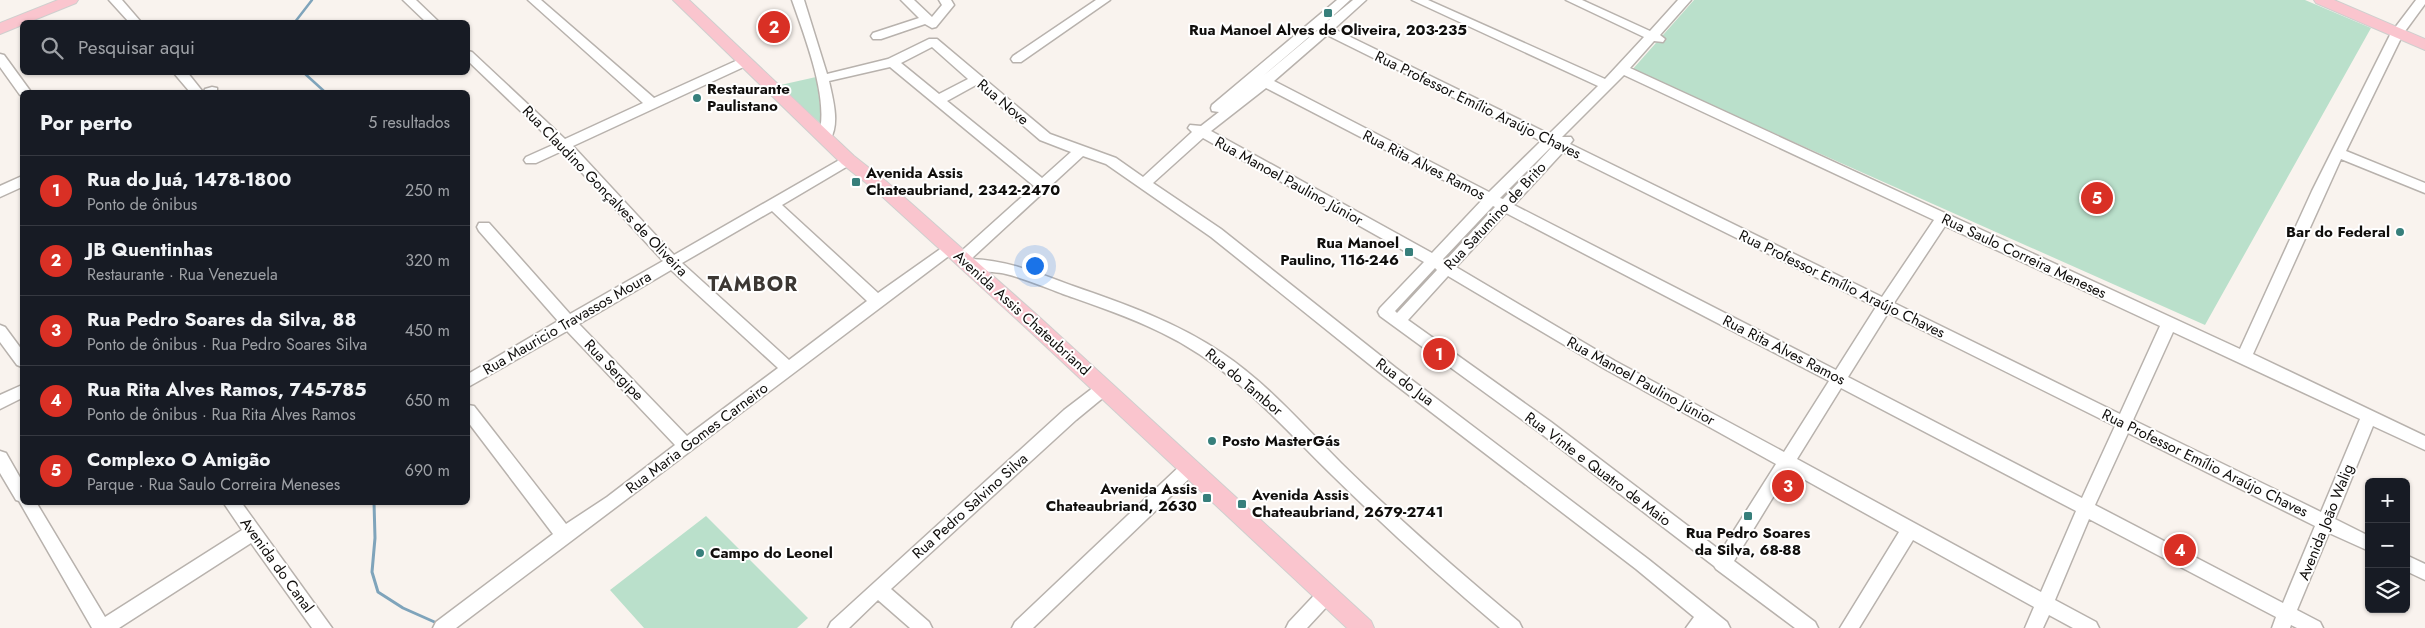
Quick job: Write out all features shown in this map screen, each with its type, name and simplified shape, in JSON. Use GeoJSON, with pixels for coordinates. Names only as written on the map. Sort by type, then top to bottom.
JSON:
{"type":"FeatureCollection","features":[{"type":"Feature","properties":{"kind":"main road"},"geometry":{"type":"LineString","coordinates":[[22,20],[71,0]]}},
{"type":"Feature","properties":{"kind":"main road","name":"Avenida Assis Chateubriand"},"geometry":{"type":"LineString","coordinates":[[680,0],[848,160],[881,186],[961,257],[1363,628]]}},
{"type":"Feature","properties":{"kind":"main road"},"geometry":{"type":"LineString","coordinates":[[2321,0],[2425,45]]}},
{"type":"Feature","properties":{"kind":"main road"},"geometry":{"type":"LineString","coordinates":[[0,29],[20,21]]}},
{"type":"Feature","properties":{"kind":"street"},"geometry":{"type":"LineString","coordinates":[[115,0],[133,20]]}},
{"type":"Feature","properties":{"kind":"street"},"geometry":{"type":"LineString","coordinates":[[409,0],[431,20]]}},
{"type":"Feature","properties":{"kind":"street"},"geometry":{"type":"LineString","coordinates":[[534,0],[652,104]]}},
{"type":"Feature","properties":{"kind":"street"},"geometry":{"type":"LineString","coordinates":[[798,0],[822,79],[830,126],[825,137]]}},
{"type":"Feature","properties":{"kind":"street"},"geometry":{"type":"LineString","coordinates":[[822,79],[892,62],[933,42],[930,22],[907,0]]}},
{"type":"Feature","properties":{"kind":"street"},"geometry":{"type":"LineString","coordinates":[[877,36],[930,22],[948,5],[946,0]]}},
{"type":"Feature","properties":{"kind":"street"},"geometry":{"type":"LineString","coordinates":[[1017,59],[1104,0]]}},
{"type":"Feature","properties":{"kind":"street"},"geometry":{"type":"LineString","coordinates":[[1320,27],[1344,0]]}},
{"type":"Feature","properties":{"kind":"street"},"geometry":{"type":"LineString","coordinates":[[1144,184],[1198,130],[1320,27],[1358,0]]}},
{"type":"Feature","properties":{"kind":"street"},"geometry":{"type":"LineString","coordinates":[[1418,0],[1607,85]]}},
{"type":"Feature","properties":{"kind":"street"},"geometry":{"type":"LineString","coordinates":[[1572,0],[1655,37]]}},
{"type":"Feature","properties":{"kind":"street","name":"Rua Satumino de Brito"},"geometry":{"type":"LineString","coordinates":[[1391,317],[1626,70],[1685,0]]}},
{"type":"Feature","properties":{"kind":"street","name":"Rua Satumino de Brito"},"geometry":{"type":"LineString","coordinates":[[1655,37],[1695,0]]}},
{"type":"Feature","properties":{"kind":"street"},"geometry":{"type":"LineString","coordinates":[[2244,357],[2339,153],[2398,33],[2422,0]]}},
{"type":"Feature","properties":{"kind":"street","name":"Rua Professor Emílio Araújo Chaves"},"geometry":{"type":"LineString","coordinates":[[1320,27],[2365,542]]}},
{"type":"Feature","properties":{"kind":"street","name":"Rua Nove"},"geometry":{"type":"LineString","coordinates":[[933,42],[1045,137],[1061,146],[1080,151]]}},
{"type":"Feature","properties":{"kind":"street","name":"Rua Claudino Gonçalves de Oliveira"},"geometry":{"type":"LineString","coordinates":[[470,57],[565,146],[672,262],[788,368]]}},
{"type":"Feature","properties":{"kind":"street"},"geometry":{"type":"LineString","coordinates":[[0,58],[24,90]]}},
{"type":"Feature","properties":{"kind":"street"},"geometry":{"type":"LineString","coordinates":[[532,160],[744,62]]}},
{"type":"Feature","properties":{"kind":"street"},"geometry":{"type":"LineString","coordinates":[[892,62],[1043,186]]}},
{"type":"Feature","properties":{"kind":"street","name":"Rua Satumino de Brito"},"geometry":{"type":"LineString","coordinates":[[1555,144],[1607,85],[1626,70]]}},
{"type":"Feature","properties":{"kind":"street","name":"Rua Saulo Correira Meneses"},"geometry":{"type":"LineString","coordinates":[[1626,70],[2425,443]]}},
{"type":"Feature","properties":{"kind":"street"},"geometry":{"type":"LineString","coordinates":[[182,75],[195,90]]}},
{"type":"Feature","properties":{"kind":"street","name":"Rua Rita Alves Ramos"},"geometry":{"type":"LineString","coordinates":[[1259,79],[1839,379],[2085,509],[2284,621],[2314,628]]}},
{"type":"Feature","properties":{"kind":"street"},"geometry":{"type":"LineString","coordinates":[[938,101],[976,80]]}},
{"type":"Feature","properties":{"kind":"street","name":"Rua Manoel Paulino Júnior"},"geometry":{"type":"LineString","coordinates":[[1198,130],[1440,265],[1610,365],[1910,530],[2046,602],[2090,628]]}},
{"type":"Feature","properties":{"kind":"street","name":"Rua do Jua"},"geometry":{"type":"LineString","coordinates":[[1080,151],[1095,154],[1111,161],[1216,233],[1390,372],[1634,558],[1701,622],[1721,628]]}},
{"type":"Feature","properties":{"kind":"street","name":"Rua Maria Gomes Carneiro"},"geometry":{"type":"LineString","coordinates":[[442,628],[564,534],[613,502],[877,301],[961,257],[1043,186],[1080,151]]}},
{"type":"Feature","properties":{"kind":"street"},"geometry":{"type":"LineString","coordinates":[[2339,153],[2425,188]]}},
{"type":"Feature","properties":{"kind":"street","name":"Rua Mauricio Travassos Moura"},"geometry":{"type":"LineString","coordinates":[[470,380],[848,160]]}},
{"type":"Feature","properties":{"kind":"street"},"geometry":{"type":"LineString","coordinates":[[0,192],[20,182]]}},
{"type":"Feature","properties":{"kind":"street"},"geometry":{"type":"LineString","coordinates":[[772,204],[877,301]]}},
{"type":"Feature","properties":{"kind":"street"},"geometry":{"type":"LineString","coordinates":[[1722,564],[1885,305],[1943,218]]}},
{"type":"Feature","properties":{"kind":"street","name":"Rua Sergipe"},"geometry":{"type":"LineString","coordinates":[[484,227],[567,322],[686,446]]}},
{"type":"Feature","properties":{"kind":"street","name":"Rua do Tambor"},"geometry":{"type":"LineString","coordinates":[[961,257],[1007,269],[1107,304],[1164,327],[1200,346],[1247,381],[1276,407],[1401,528],[1512,628]]}},
{"type":"Feature","properties":{"kind":"street","name":"Rua Vinte e Quatro de Maio"},"geometry":{"type":"LineString","coordinates":[[1391,317],[1545,427],[1722,564],[1809,628]]}},
{"type":"Feature","properties":{"kind":"street"},"geometry":{"type":"LineString","coordinates":[[2034,628],[2085,509],[2169,324]]}},
{"type":"Feature","properties":{"kind":"street"},"geometry":{"type":"LineString","coordinates":[[0,331],[20,358]]}},
{"type":"Feature","properties":{"kind":"street","name":"Rua Pedro Salvino Silva"},"geometry":{"type":"LineString","coordinates":[[838,628],[878,589],[1070,415],[1104,388]]}},
{"type":"Feature","properties":{"kind":"street"},"geometry":{"type":"LineString","coordinates":[[0,403],[20,392]]}},
{"type":"Feature","properties":{"kind":"street"},"geometry":{"type":"LineString","coordinates":[[470,414],[564,534]]}},
{"type":"Feature","properties":{"kind":"street","name":"Avenida João Walig"},"geometry":{"type":"LineString","coordinates":[[2284,621],[2369,416]]}},
{"type":"Feature","properties":{"kind":"street"},"geometry":{"type":"LineString","coordinates":[[0,458],[20,492]]}},
{"type":"Feature","properties":{"kind":"street"},"geometry":{"type":"LineString","coordinates":[[1021,628],[1189,468]]}},
{"type":"Feature","properties":{"kind":"street"},"geometry":{"type":"LineString","coordinates":[[29,505],[103,628],[252,533]]}},
{"type":"Feature","properties":{"kind":"street","name":"Avenida do Canal"},"geometry":{"type":"LineString","coordinates":[[233,505],[323,628]]}},
{"type":"Feature","properties":{"kind":"street"},"geometry":{"type":"LineString","coordinates":[[1849,628],[1910,530]]}},
{"type":"Feature","properties":{"kind":"street"},"geometry":{"type":"LineString","coordinates":[[2410,565],[2425,572]]}},
{"type":"Feature","properties":{"kind":"street"},"geometry":{"type":"LineString","coordinates":[[878,589],[923,628]]}},
{"type":"Feature","properties":{"kind":"street"},"geometry":{"type":"LineString","coordinates":[[1295,628],[1326,594]]}},
{"type":"Feature","properties":{"kind":"green space"},"geometry":{"type":"Polygon","coordinates":[[[1694,0],[2305,0],[2371,28],[2205,325],[1632,70],[1694,0]]]}},
{"type":"Feature","properties":{"kind":"green space"},"geometry":{"type":"Polygon","coordinates":[[[816,77],[823,125],[776,86],[816,77]]]}},
{"type":"Feature","properties":{"kind":"green space","name":"Campo do Leonel"},"geometry":{"type":"Polygon","coordinates":[[[706,516],[808,618],[797,628],[644,628],[610,590],[706,516]]]}},
{"type":"Feature","properties":{"kind":"waterway"},"geometry":{"type":"LineString","coordinates":[[297,20],[312,0]]}},
{"type":"Feature","properties":{"kind":"waterway"},"geometry":{"type":"LineString","coordinates":[[306,75],[323,90]]}},
{"type":"Feature","properties":{"kind":"waterway"},"geometry":{"type":"LineString","coordinates":[[374,505],[375,538],[372,572],[378,592],[403,608],[439,624]]}},
{"type":"Feature","properties":{"kind":"place","name":"Rua Manoel Alves de Oliveira, 203-235"},"geometry":{"type":"Point","coordinates":[1328,13]}},
{"type":"Feature","properties":{"kind":"place","name":"JB Quentinhas"},"geometry":{"type":"Point","coordinates":[774,27]}},
{"type":"Feature","properties":{"kind":"place","name":"Restaurante Paulistano"},"geometry":{"type":"Point","coordinates":[697,98]}},
{"type":"Feature","properties":{"kind":"place","name":"Avenida Assis Chateaubriand, 2342-2470"},"geometry":{"type":"Point","coordinates":[856,182]}},
{"type":"Feature","properties":{"kind":"place","name":"Complexo O Amigão"},"geometry":{"type":"Point","coordinates":[2097,198]}},
{"type":"Feature","properties":{"kind":"place","name":"Bar do Federal"},"geometry":{"type":"Point","coordinates":[2400,232]}},
{"type":"Feature","properties":{"kind":"place","name":"Rua Manoel Paulino, 116-246"},"geometry":{"type":"Point","coordinates":[1409,252]}},
{"type":"Feature","properties":{"kind":"place","name":"Rua do Juá, 1478-1800"},"geometry":{"type":"Point","coordinates":[1439,354]}},
{"type":"Feature","properties":{"kind":"place","name":"Posto MasterGás"},"geometry":{"type":"Point","coordinates":[1212,441]}},
{"type":"Feature","properties":{"kind":"place","name":"Rua Pedro Soares da Silva, 88"},"geometry":{"type":"Point","coordinates":[1788,486]}},
{"type":"Feature","properties":{"kind":"place","name":"Avenida Assis Chateaubriand, 2630"},"geometry":{"type":"Point","coordinates":[1207,498]}},
{"type":"Feature","properties":{"kind":"place","name":"Avenida Assis Chateaubriand, 2679-2741"},"geometry":{"type":"Point","coordinates":[1242,504]}},
{"type":"Feature","properties":{"kind":"place","name":"Rua Pedro Soares da Silva, 68-88"},"geometry":{"type":"Point","coordinates":[1748,516]}},
{"type":"Feature","properties":{"kind":"place","name":"Rua Rita Alves Ramos, 745-785"},"geometry":{"type":"Point","coordinates":[2180,550]}},
{"type":"Feature","properties":{"kind":"place","name":"Campo do Leonel"},"geometry":{"type":"Point","coordinates":[700,553]}},
{"type":"Feature","properties":{"kind":"district","name":"TAMBOR"},"geometry":{"type":"Point","coordinates":[753,284]}}]}
